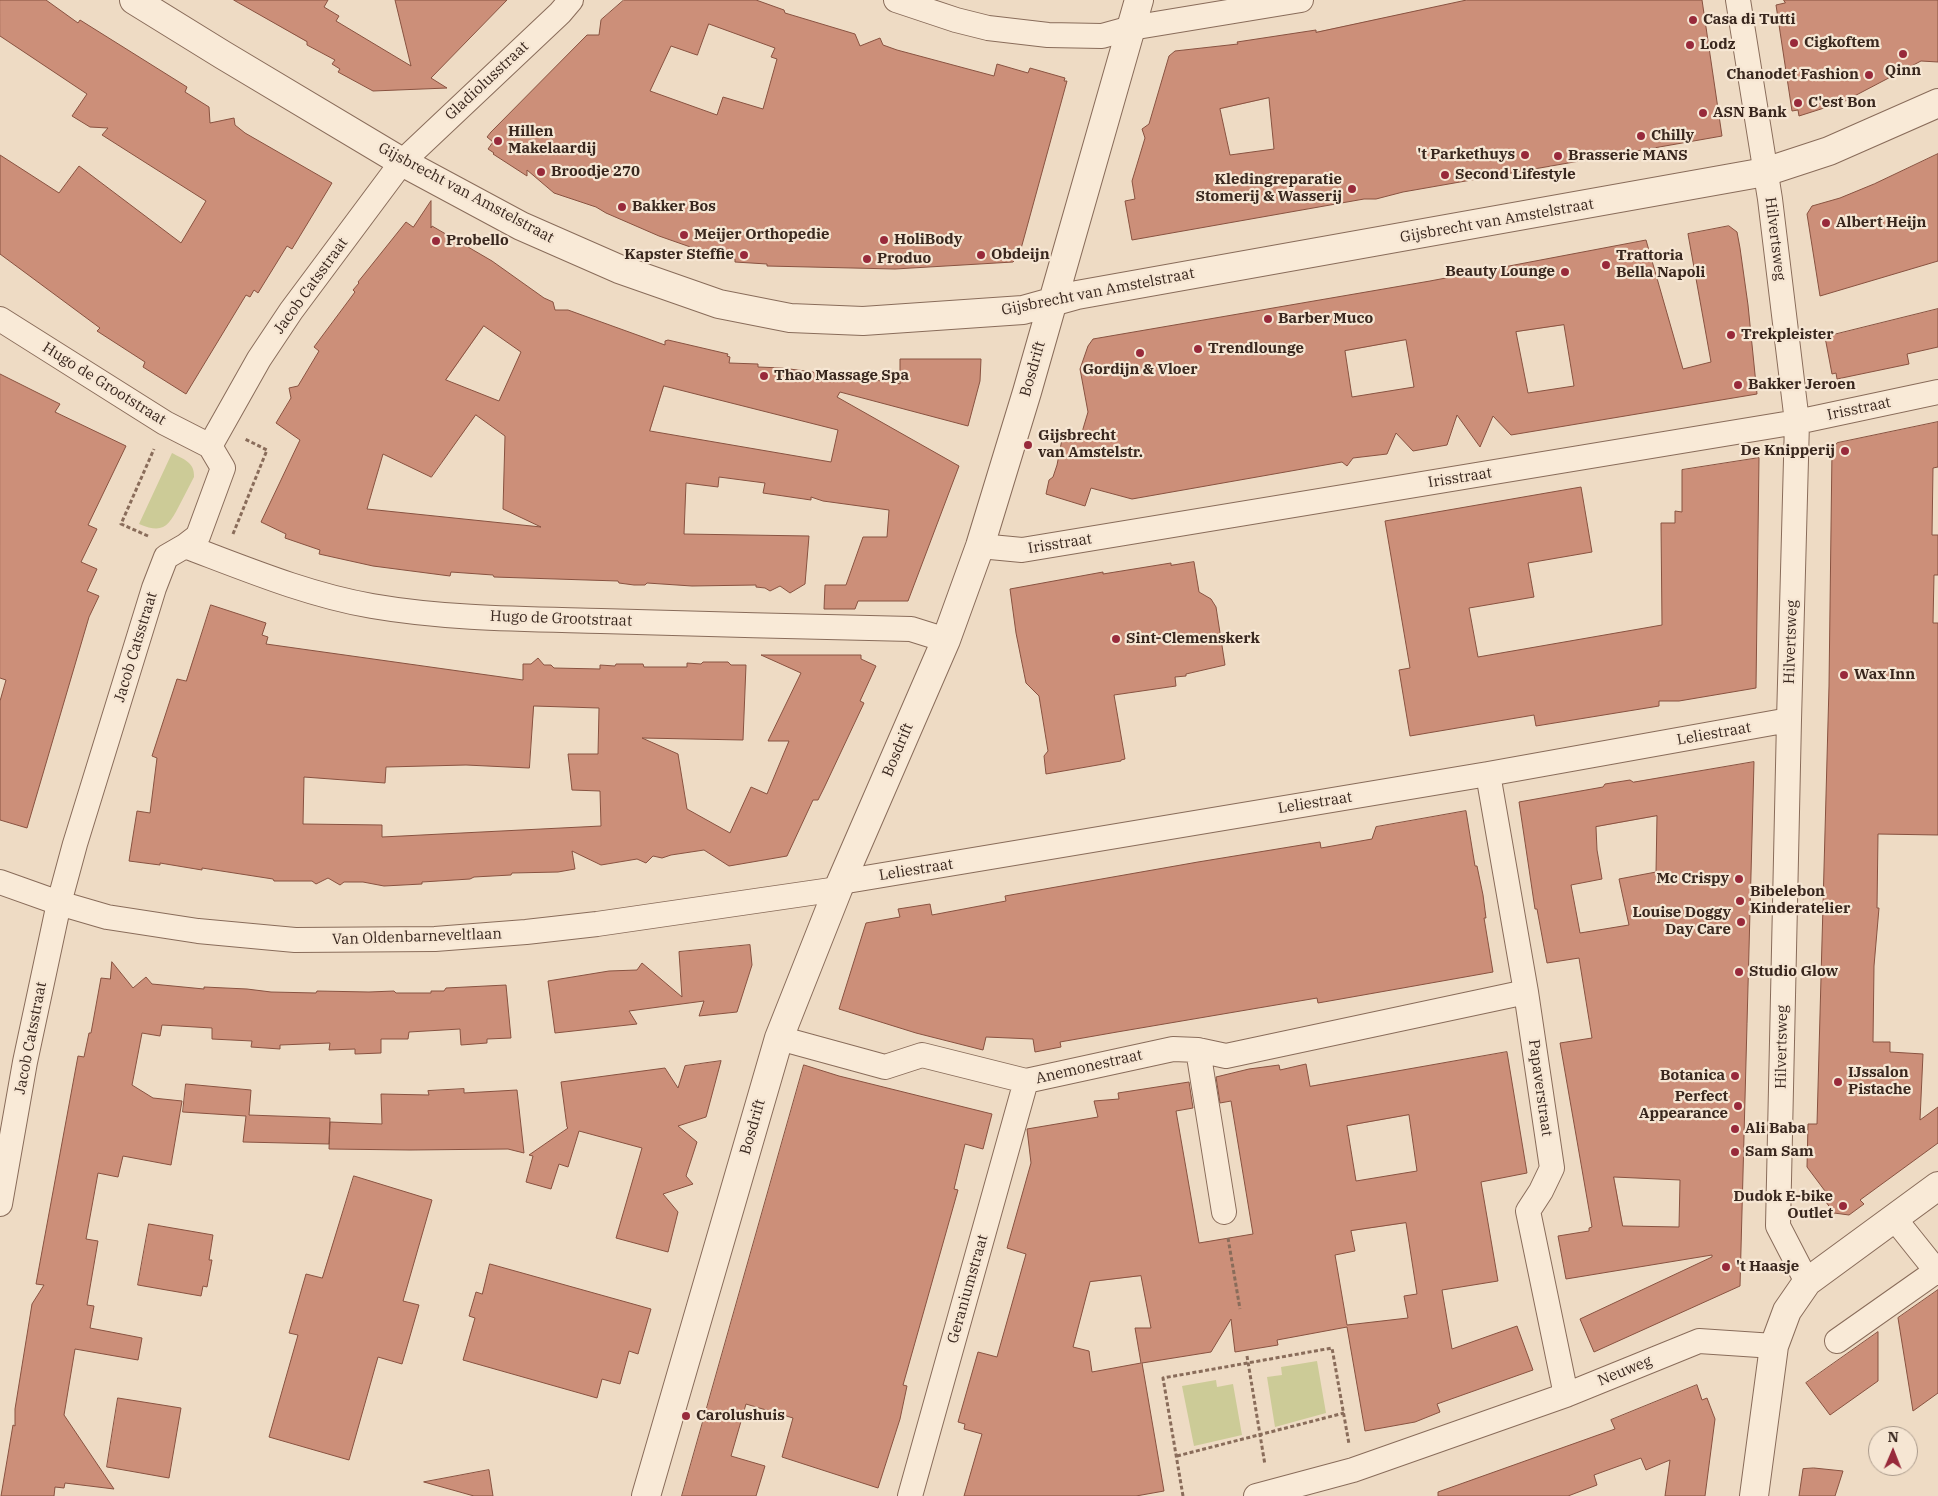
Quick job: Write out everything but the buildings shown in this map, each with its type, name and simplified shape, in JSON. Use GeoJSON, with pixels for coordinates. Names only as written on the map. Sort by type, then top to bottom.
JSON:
{"type":"FeatureCollection","features":[{"type":"Feature","properties":{"kind":"street","name":"Gijsbrecht van Amstelstraat"},"geometry":{"type":"LineString","coordinates":[[134,0],[402,162],[521,226],[618,269],[719,304],[790,318],[863,321],[1023,310],[1077,295],[1766,172],[1829,151],[1938,103]]}},
{"type":"Feature","properties":{"kind":"street","name":"Gladiolusstraat"},"geometry":{"type":"LineString","coordinates":[[402,162],[560,13],[571,0]]}},
{"type":"Feature","properties":{"kind":"street"},"geometry":{"type":"LineString","coordinates":[[896,0],[956,20],[988,28],[1048,36],[1102,36],[1130,28],[1301,0]]}},
{"type":"Feature","properties":{"kind":"street","name":"Bosdrift"},"geometry":{"type":"LineString","coordinates":[[646,1496],[779,1038],[839,886],[946,640],[980,546],[1053,302],[1062,263],[1139,0]]}},
{"type":"Feature","properties":{"kind":"street","name":"Hilvertsweg"},"geometry":{"type":"LineString","coordinates":[[1738,0],[1766,172],[1797,422],[1778,1226],[1807,1282]]}},
{"type":"Feature","properties":{"kind":"street","name":"Jacob Catsstraat"},"geometry":{"type":"LineString","coordinates":[[0,1204],[25,1062],[59,903],[75,844],[154,588],[166,557],[198,536],[223,468],[210,446],[259,359],[286,319],[402,162]]}},
{"type":"Feature","properties":{"kind":"street","name":"Hugo de Grootstraat"},"geometry":{"type":"LineString","coordinates":[[0,319],[165,423],[210,446]]}},
{"type":"Feature","properties":{"kind":"street","name":"Irisstraat"},"geometry":{"type":"LineString","coordinates":[[980,546],[1022,550],[1797,422],[1938,392]]}},
{"type":"Feature","properties":{"kind":"street","name":"Hugo de Grootstraat"},"geometry":{"type":"LineString","coordinates":[[182,548],[331,597],[371,606],[415,612],[555,619],[911,630],[946,640]]}},
{"type":"Feature","properties":{"kind":"street","name":"Leliestraat"},"geometry":{"type":"LineString","coordinates":[[839,886],[1789,720]]}},
{"type":"Feature","properties":{"kind":"street","name":"Papaverstraat"},"geometry":{"type":"LineString","coordinates":[[1488,774],[1526,992],[1552,1168],[1541,1191],[1528,1211],[1566,1395]]}},
{"type":"Feature","properties":{"kind":"street","name":"Van Oldenbarneveltlaan"},"geometry":{"type":"LineString","coordinates":[[0,882],[59,903],[107,917],[198,931],[286,940],[435,939],[598,924],[839,886]]}},
{"type":"Feature","properties":{"kind":"street","name":"Anemonestraat"},"geometry":{"type":"LineString","coordinates":[[779,1038],[885,1067],[922,1055],[1026,1081],[1173,1049],[1198,1050],[1226,1056],[1526,992]]}},
{"type":"Feature","properties":{"kind":"street"},"geometry":{"type":"LineString","coordinates":[[1198,1050],[1224,1212]]}},
{"type":"Feature","properties":{"kind":"street","name":"Geraniumstraat"},"geometry":{"type":"LineString","coordinates":[[910,1496],[1026,1081]]}},
{"type":"Feature","properties":{"kind":"street"},"geometry":{"type":"LineString","coordinates":[[1754,1496],[1774,1346],[1787,1311],[1807,1282],[1938,1186]]}},
{"type":"Feature","properties":{"kind":"street"},"geometry":{"type":"LineString","coordinates":[[1837,1341],[1937,1273],[1894,1218]]}},
{"type":"Feature","properties":{"kind":"street","name":"Neuweg"},"geometry":{"type":"LineString","coordinates":[[1266,1495],[1353,1470],[1566,1395],[1698,1341],[1774,1346]]}},
{"type":"Feature","properties":{"kind":"path"},"geometry":{"type":"LineString","coordinates":[[165,423],[121,524],[182,548]]}},
{"type":"Feature","properties":{"kind":"path"},"geometry":{"type":"LineString","coordinates":[[1224,1212],[1240,1309]]}},
{"type":"Feature","properties":{"kind":"path"},"geometry":{"type":"LineString","coordinates":[[1184,1496],[1163,1378],[1332,1348],[1353,1470]]}},
{"type":"Feature","properties":{"kind":"path"},"geometry":{"type":"LineString","coordinates":[[1247,1356],[1260,1435],[1266,1495]]}},
{"type":"Feature","properties":{"kind":"path"},"geometry":{"type":"LineString","coordinates":[[1177,1456],[1344,1413]]}},
{"type":"Feature","properties":{"kind":"shaded area"},"geometry":{"type":"Polygon","coordinates":[[[172,453],[190,464],[193,468],[194,477],[168,524],[164,527],[154,528],[139,524],[172,453]]]}},
{"type":"Feature","properties":{"kind":"shaded area"},"geometry":{"type":"Polygon","coordinates":[[[1317,1361],[1326,1413],[1275,1427],[1267,1377],[1282,1375],[1281,1367],[1317,1361]]]}},
{"type":"Feature","properties":{"kind":"shaded area"},"geometry":{"type":"Polygon","coordinates":[[[1216,1380],[1217,1387],[1233,1384],[1242,1435],[1194,1446],[1182,1386],[1216,1380]]]}},
{"type":"Feature","properties":{"kind":"place","name":"Casa di Tutti"},"geometry":{"type":"Point","coordinates":[1693,20]}},
{"type":"Feature","properties":{"kind":"place","name":"Cigkoftem"},"geometry":{"type":"Point","coordinates":[1794,43]}},
{"type":"Feature","properties":{"kind":"place","name":"Lodz"},"geometry":{"type":"Point","coordinates":[1690,45]}},
{"type":"Feature","properties":{"kind":"place","name":"Qinn"},"geometry":{"type":"Point","coordinates":[1903,54]}},
{"type":"Feature","properties":{"kind":"place","name":"Chanodet Fashion"},"geometry":{"type":"Point","coordinates":[1869,75]}},
{"type":"Feature","properties":{"kind":"place","name":"C'est Bon"},"geometry":{"type":"Point","coordinates":[1798,103]}},
{"type":"Feature","properties":{"kind":"place","name":"ASN Bank"},"geometry":{"type":"Point","coordinates":[1703,113]}},
{"type":"Feature","properties":{"kind":"place","name":"Chilly"},"geometry":{"type":"Point","coordinates":[1641,136]}},
{"type":"Feature","properties":{"kind":"place","name":"Hillen Makelaardij"},"geometry":{"type":"Point","coordinates":[498,141]}},
{"type":"Feature","properties":{"kind":"place","name":"'t Parkethuys"},"geometry":{"type":"Point","coordinates":[1525,155]}},
{"type":"Feature","properties":{"kind":"place","name":"Brasserie MANS"},"geometry":{"type":"Point","coordinates":[1558,156]}},
{"type":"Feature","properties":{"kind":"place","name":"Broodje 270"},"geometry":{"type":"Point","coordinates":[541,172]}},
{"type":"Feature","properties":{"kind":"place","name":"Second Lifestyle"},"geometry":{"type":"Point","coordinates":[1445,175]}},
{"type":"Feature","properties":{"kind":"place","name":"Kledingreparatie Stomerij & Wasserij"},"geometry":{"type":"Point","coordinates":[1352,189]}},
{"type":"Feature","properties":{"kind":"place","name":"Bakker Bos"},"geometry":{"type":"Point","coordinates":[622,207]}},
{"type":"Feature","properties":{"kind":"place","name":"Albert Heijn"},"geometry":{"type":"Point","coordinates":[1826,223]}},
{"type":"Feature","properties":{"kind":"place","name":"Meijer Orthopedie"},"geometry":{"type":"Point","coordinates":[684,235]}},
{"type":"Feature","properties":{"kind":"place","name":"HoliBody"},"geometry":{"type":"Point","coordinates":[884,240]}},
{"type":"Feature","properties":{"kind":"place","name":"Probello"},"geometry":{"type":"Point","coordinates":[436,241]}},
{"type":"Feature","properties":{"kind":"place","name":"Kapster Steffie"},"geometry":{"type":"Point","coordinates":[744,255]}},
{"type":"Feature","properties":{"kind":"place","name":"Obdeijn"},"geometry":{"type":"Point","coordinates":[981,255]}},
{"type":"Feature","properties":{"kind":"place","name":"Produo"},"geometry":{"type":"Point","coordinates":[867,259]}},
{"type":"Feature","properties":{"kind":"place","name":"Trattoria Bella Napoli"},"geometry":{"type":"Point","coordinates":[1606,265]}},
{"type":"Feature","properties":{"kind":"place","name":"Beauty Lounge"},"geometry":{"type":"Point","coordinates":[1565,272]}},
{"type":"Feature","properties":{"kind":"place","name":"Barber Muco"},"geometry":{"type":"Point","coordinates":[1268,319]}},
{"type":"Feature","properties":{"kind":"place","name":"Trekpleister"},"geometry":{"type":"Point","coordinates":[1731,335]}},
{"type":"Feature","properties":{"kind":"place","name":"Trendlounge"},"geometry":{"type":"Point","coordinates":[1198,349]}},
{"type":"Feature","properties":{"kind":"place","name":"Gordijn & Vloer"},"geometry":{"type":"Point","coordinates":[1140,353]}},
{"type":"Feature","properties":{"kind":"place","name":"Thao Massage Spa"},"geometry":{"type":"Point","coordinates":[764,376]}},
{"type":"Feature","properties":{"kind":"place","name":"Bakker Jeroen"},"geometry":{"type":"Point","coordinates":[1738,385]}},
{"type":"Feature","properties":{"kind":"place","name":"Gijsbrecht van Amstelstr."},"geometry":{"type":"Point","coordinates":[1028,445]}},
{"type":"Feature","properties":{"kind":"place","name":"De Knipperij"},"geometry":{"type":"Point","coordinates":[1845,451]}},
{"type":"Feature","properties":{"kind":"place","name":"Sint-Clemenskerk"},"geometry":{"type":"Point","coordinates":[1116,639]}},
{"type":"Feature","properties":{"kind":"place","name":"Wax Inn"},"geometry":{"type":"Point","coordinates":[1844,675]}},
{"type":"Feature","properties":{"kind":"place","name":"Mc Crispy"},"geometry":{"type":"Point","coordinates":[1739,879]}},
{"type":"Feature","properties":{"kind":"place","name":"Bibelebon Kinderatelier"},"geometry":{"type":"Point","coordinates":[1740,901]}},
{"type":"Feature","properties":{"kind":"place","name":"Louise Doggy Day Care"},"geometry":{"type":"Point","coordinates":[1741,922]}},
{"type":"Feature","properties":{"kind":"place","name":"Studio Glow"},"geometry":{"type":"Point","coordinates":[1739,972]}},
{"type":"Feature","properties":{"kind":"place","name":"Botanica"},"geometry":{"type":"Point","coordinates":[1735,1076]}},
{"type":"Feature","properties":{"kind":"place","name":"IJssalon Pistache"},"geometry":{"type":"Point","coordinates":[1838,1082]}},
{"type":"Feature","properties":{"kind":"place","name":"Perfect Appearance"},"geometry":{"type":"Point","coordinates":[1738,1106]}},
{"type":"Feature","properties":{"kind":"place","name":"Ali Baba"},"geometry":{"type":"Point","coordinates":[1735,1129]}},
{"type":"Feature","properties":{"kind":"place","name":"Sam Sam"},"geometry":{"type":"Point","coordinates":[1735,1152]}},
{"type":"Feature","properties":{"kind":"place","name":"Dudok E-bike Outlet"},"geometry":{"type":"Point","coordinates":[1843,1206]}},
{"type":"Feature","properties":{"kind":"place","name":"'t Haasje"},"geometry":{"type":"Point","coordinates":[1726,1267]}},
{"type":"Feature","properties":{"kind":"place","name":"Carolushuis"},"geometry":{"type":"Point","coordinates":[686,1416]}}]}
